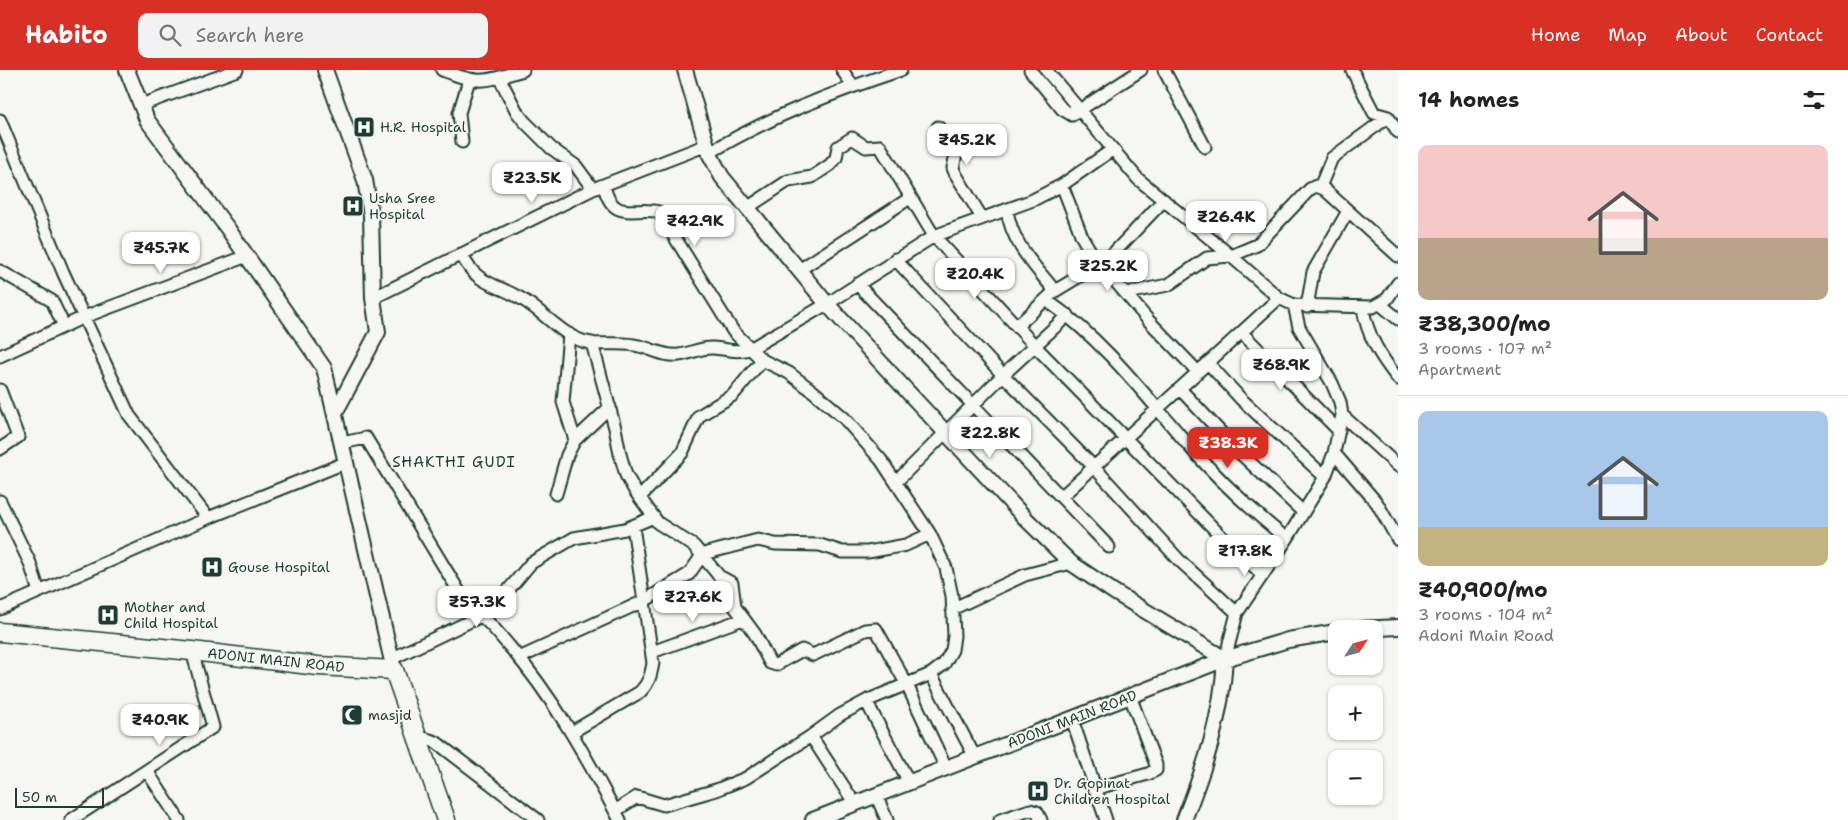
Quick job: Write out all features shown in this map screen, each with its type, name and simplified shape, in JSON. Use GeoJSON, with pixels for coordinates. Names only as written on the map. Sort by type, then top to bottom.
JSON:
{"type":"FeatureCollection","features":[{"type":"Feature","properties":{"kind":"main road","name":"ADONI MAIN ROAD"},"geometry":{"type":"LineString","coordinates":[[0,632],[192,650],[318,666],[393,664]]}},
{"type":"Feature","properties":{"kind":"main road"},"geometry":{"type":"LineString","coordinates":[[393,664],[446,820]]}},
{"type":"Feature","properties":{"kind":"street"},"geometry":{"type":"LineString","coordinates":[[127,70],[147,120],[247,256],[324,368],[393,664],[483,615],[495,606],[531,563],[574,538],[625,529],[654,517]]}},
{"type":"Feature","properties":{"kind":"street"},"geometry":{"type":"LineString","coordinates":[[141,104],[237,70]]}},
{"type":"Feature","properties":{"kind":"street"},"geometry":{"type":"LineString","coordinates":[[325,70],[365,180],[371,216],[374,298],[378,332],[334,413]]}},
{"type":"Feature","properties":{"kind":"street"},"geometry":{"type":"LineString","coordinates":[[442,70],[469,80],[484,81],[523,70]]}},
{"type":"Feature","properties":{"kind":"street"},"geometry":{"type":"LineString","coordinates":[[685,70],[708,149],[722,177],[827,304],[1026,520],[1072,563],[1114,592],[1225,659]]}},
{"type":"Feature","properties":{"kind":"street"},"geometry":{"type":"LineString","coordinates":[[842,70],[853,86]]}},
{"type":"Feature","properties":{"kind":"street"},"geometry":{"type":"LineString","coordinates":[[374,298],[599,188],[708,149],[761,124],[853,86],[901,70]]}},
{"type":"Feature","properties":{"kind":"street"},"geometry":{"type":"LineString","coordinates":[[1030,70],[1068,114],[1079,111],[1140,70]]}},
{"type":"Feature","properties":{"kind":"street"},"geometry":{"type":"LineString","coordinates":[[1046,70],[1138,179],[1231,256],[1278,298],[1294,306],[1363,308],[1380,304],[1398,284]]}},
{"type":"Feature","properties":{"kind":"street"},"geometry":{"type":"LineString","coordinates":[[1164,70],[1205,147]]}},
{"type":"Feature","properties":{"kind":"street"},"geometry":{"type":"LineString","coordinates":[[1352,70],[1374,113],[1388,117],[1398,132]]}},
{"type":"Feature","properties":{"kind":"street"},"geometry":{"type":"LineString","coordinates":[[342,443],[366,438],[469,608],[483,615],[533,674],[572,732],[617,816],[637,797],[664,805],[746,778],[840,715],[866,701],[932,674],[944,664],[952,650],[954,636],[946,568],[930,534],[881,460],[844,418],[789,373],[762,360],[733,331],[659,212],[628,213],[619,210],[610,203],[599,188],[576,166],[551,148],[524,121],[517,112],[499,77]]}},
{"type":"Feature","properties":{"kind":"street"},"geometry":{"type":"LineString","coordinates":[[462,142],[459,113],[469,80]]}},
{"type":"Feature","properties":{"kind":"street"},"geometry":{"type":"LineString","coordinates":[[1320,187],[1332,158],[1388,117]]}},
{"type":"Feature","properties":{"kind":"street"},"geometry":{"type":"LineString","coordinates":[[0,120],[25,184],[129,415],[175,478],[208,518]]}},
{"type":"Feature","properties":{"kind":"street"},"geometry":{"type":"LineString","coordinates":[[938,127],[956,154],[953,168],[955,173],[982,218]]}},
{"type":"Feature","properties":{"kind":"street"},"geometry":{"type":"LineString","coordinates":[[747,208],[788,181],[807,179],[818,174],[835,162],[838,147],[852,138],[866,147],[876,145],[884,150],[910,198],[934,236],[1035,346],[1127,437],[1226,541],[1263,575]]}},
{"type":"Feature","properties":{"kind":"street"},"geometry":{"type":"LineString","coordinates":[[461,254],[469,270],[476,277],[522,298],[570,334],[592,343],[638,346],[669,355],[680,355],[712,348],[738,352],[750,349],[827,304],[895,259],[934,236],[1007,210],[1062,185],[1112,150]]}},
{"type":"Feature","properties":{"kind":"street"},"geometry":{"type":"LineString","coordinates":[[1062,185],[1082,237],[1100,265],[1127,293],[1149,321],[1198,372]]}},
{"type":"Feature","properties":{"kind":"street"},"geometry":{"type":"LineString","coordinates":[[1127,293],[1168,284],[1207,258],[1231,256],[1257,245],[1316,186],[1320,187],[1348,210],[1398,256]]}},
{"type":"Feature","properties":{"kind":"street"},"geometry":{"type":"LineString","coordinates":[[799,270],[910,198]]}},
{"type":"Feature","properties":{"kind":"street"},"geometry":{"type":"LineString","coordinates":[[1017,326],[1055,291],[1100,265],[1164,200]]}},
{"type":"Feature","properties":{"kind":"street"},"geometry":{"type":"LineString","coordinates":[[1007,210],[1013,236],[1019,248],[1055,291]]}},
{"type":"Feature","properties":{"kind":"street"},"geometry":{"type":"LineString","coordinates":[[1307,307],[1313,272],[1348,210]]}},
{"type":"Feature","properties":{"kind":"street"},"geometry":{"type":"LineString","coordinates":[[0,356],[84,317],[247,256]]}},
{"type":"Feature","properties":{"kind":"street"},"geometry":{"type":"LineString","coordinates":[[895,259],[1003,375],[1094,467],[1179,560],[1238,613]]}},
{"type":"Feature","properties":{"kind":"street"},"geometry":{"type":"LineString","coordinates":[[0,272],[52,301],[64,326]]}},
{"type":"Feature","properties":{"kind":"street"},"geometry":{"type":"LineString","coordinates":[[857,284],[1109,547]]}},
{"type":"Feature","properties":{"kind":"street"},"geometry":{"type":"LineString","coordinates":[[1061,497],[1278,298]]}},
{"type":"Feature","properties":{"kind":"street"},"geometry":{"type":"LineString","coordinates":[[1046,300],[1068,315],[1100,345],[1230,490],[1287,539]]}},
{"type":"Feature","properties":{"kind":"street"},"geometry":{"type":"LineString","coordinates":[[1380,304],[1398,319]]}},
{"type":"Feature","properties":{"kind":"street"},"geometry":{"type":"LineString","coordinates":[[1184,820],[1206,764],[1215,731],[1224,688],[1225,659],[1238,613],[1325,477],[1334,453],[1339,430],[1342,415],[1340,402],[1332,383],[1299,327],[1294,306]]}},
{"type":"Feature","properties":{"kind":"street"},"geometry":{"type":"LineString","coordinates":[[1363,308],[1366,327],[1376,347],[1398,379]]}},
{"type":"Feature","properties":{"kind":"street"},"geometry":{"type":"LineString","coordinates":[[896,482],[1003,375],[1068,315]]}},
{"type":"Feature","properties":{"kind":"street"},"geometry":{"type":"LineString","coordinates":[[1242,333],[1339,430]]}},
{"type":"Feature","properties":{"kind":"street"},"geometry":{"type":"LineString","coordinates":[[570,334],[563,402],[574,440]]}},
{"type":"Feature","properties":{"kind":"street"},"geometry":{"type":"LineString","coordinates":[[592,343],[626,474],[654,517],[664,527],[688,541],[704,554],[719,576],[732,583],[734,602],[772,665],[802,650],[813,655],[865,630],[876,629],[907,685],[946,768]]}},
{"type":"Feature","properties":{"kind":"street"},"geometry":{"type":"LineString","coordinates":[[640,497],[682,453],[699,416],[733,395],[762,360]]}},
{"type":"Feature","properties":{"kind":"street"},"geometry":{"type":"LineString","coordinates":[[1208,363],[1254,412],[1325,477]]}},
{"type":"Feature","properties":{"kind":"street"},"geometry":{"type":"LineString","coordinates":[[1180,389],[1241,454],[1303,512]]}},
{"type":"Feature","properties":{"kind":"street"},"geometry":{"type":"LineString","coordinates":[[0,390],[18,434],[17,439],[0,449]]}},
{"type":"Feature","properties":{"kind":"street"},"geometry":{"type":"LineString","coordinates":[[556,494],[574,440],[610,407]]}},
{"type":"Feature","properties":{"kind":"street"},"geometry":{"type":"LineString","coordinates":[[1342,415],[1398,466]]}},
{"type":"Feature","properties":{"kind":"street"},"geometry":{"type":"LineString","coordinates":[[1334,453],[1377,503],[1398,540]]}},
{"type":"Feature","properties":{"kind":"street"},"geometry":{"type":"LineString","coordinates":[[0,609],[208,518],[346,462]]}},
{"type":"Feature","properties":{"kind":"street"},"geometry":{"type":"LineString","coordinates":[[0,501],[30,563],[39,592]]}},
{"type":"Feature","properties":{"kind":"street"},"geometry":{"type":"LineString","coordinates":[[572,732],[640,692],[647,685],[653,663],[633,526]]}},
{"type":"Feature","properties":{"kind":"street"},"geometry":{"type":"LineString","coordinates":[[519,658],[644,600],[689,574],[704,554],[758,540],[776,544],[820,545],[842,552],[868,552],[906,545],[930,534]]}},
{"type":"Feature","properties":{"kind":"street"},"geometry":{"type":"LineString","coordinates":[[952,609],[1024,575],[1072,563]]}},
{"type":"Feature","properties":{"kind":"street"},"geometry":{"type":"LineString","coordinates":[[652,652],[744,619]]}},
{"type":"Feature","properties":{"kind":"street"},"geometry":{"type":"LineString","coordinates":[[1383,628],[1398,627]]}},
{"type":"Feature","properties":{"kind":"street","name":"ADONI MAIN ROAD"},"geometry":{"type":"LineString","coordinates":[[813,820],[1225,659],[1288,640],[1328,633]]}},
{"type":"Feature","properties":{"kind":"street"},"geometry":{"type":"LineString","coordinates":[[71,820],[213,728],[192,650]]}},
{"type":"Feature","properties":{"kind":"street"},"geometry":{"type":"LineString","coordinates":[[932,674],[975,756]]}},
{"type":"Feature","properties":{"kind":"street"},"geometry":{"type":"LineString","coordinates":[[1094,789],[1156,770],[1156,765],[1130,696]]}},
{"type":"Feature","properties":{"kind":"street"},"geometry":{"type":"LineString","coordinates":[[866,701],[909,782]]}},
{"type":"Feature","properties":{"kind":"street"},"geometry":{"type":"LineString","coordinates":[[1072,719],[1106,820]]}},
{"type":"Feature","properties":{"kind":"street"},"geometry":{"type":"LineString","coordinates":[[417,736],[436,742],[538,820]]}},
{"type":"Feature","properties":{"kind":"street"},"geometry":{"type":"LineString","coordinates":[[811,736],[855,804]]}},
{"type":"Feature","properties":{"kind":"street"},"geometry":{"type":"LineString","coordinates":[[147,771],[178,820]]}},
{"type":"Feature","properties":{"kind":"street"},"geometry":{"type":"LineString","coordinates":[[876,795],[887,820]]}},
{"type":"Feature","properties":{"kind":"street"},"geometry":{"type":"LineString","coordinates":[[1000,820],[1030,810],[1036,812],[1041,820]]}},
{"type":"Feature","properties":{"kind":"place","name":"H.R. Hospital"},"geometry":{"type":"Point","coordinates":[364,127]}},
{"type":"Feature","properties":{"kind":"place","name":"Usha Sree Hospital"},"geometry":{"type":"Point","coordinates":[353,206]}},
{"type":"Feature","properties":{"kind":"place","name":"Gouse Hospital"},"geometry":{"type":"Point","coordinates":[212,567]}},
{"type":"Feature","properties":{"kind":"place","name":"Mother and Child Hospital"},"geometry":{"type":"Point","coordinates":[108,615]}},
{"type":"Feature","properties":{"kind":"place","name":"masjid"},"geometry":{"type":"Point","coordinates":[352,715]}},
{"type":"Feature","properties":{"kind":"place","name":"Dr. Gopinat Children Hospital"},"geometry":{"type":"Point","coordinates":[1038,791]}},
{"type":"Feature","properties":{"kind":"district","name":"SHAKTHI GUDI"},"geometry":{"type":"Point","coordinates":[454,462]}}]}
